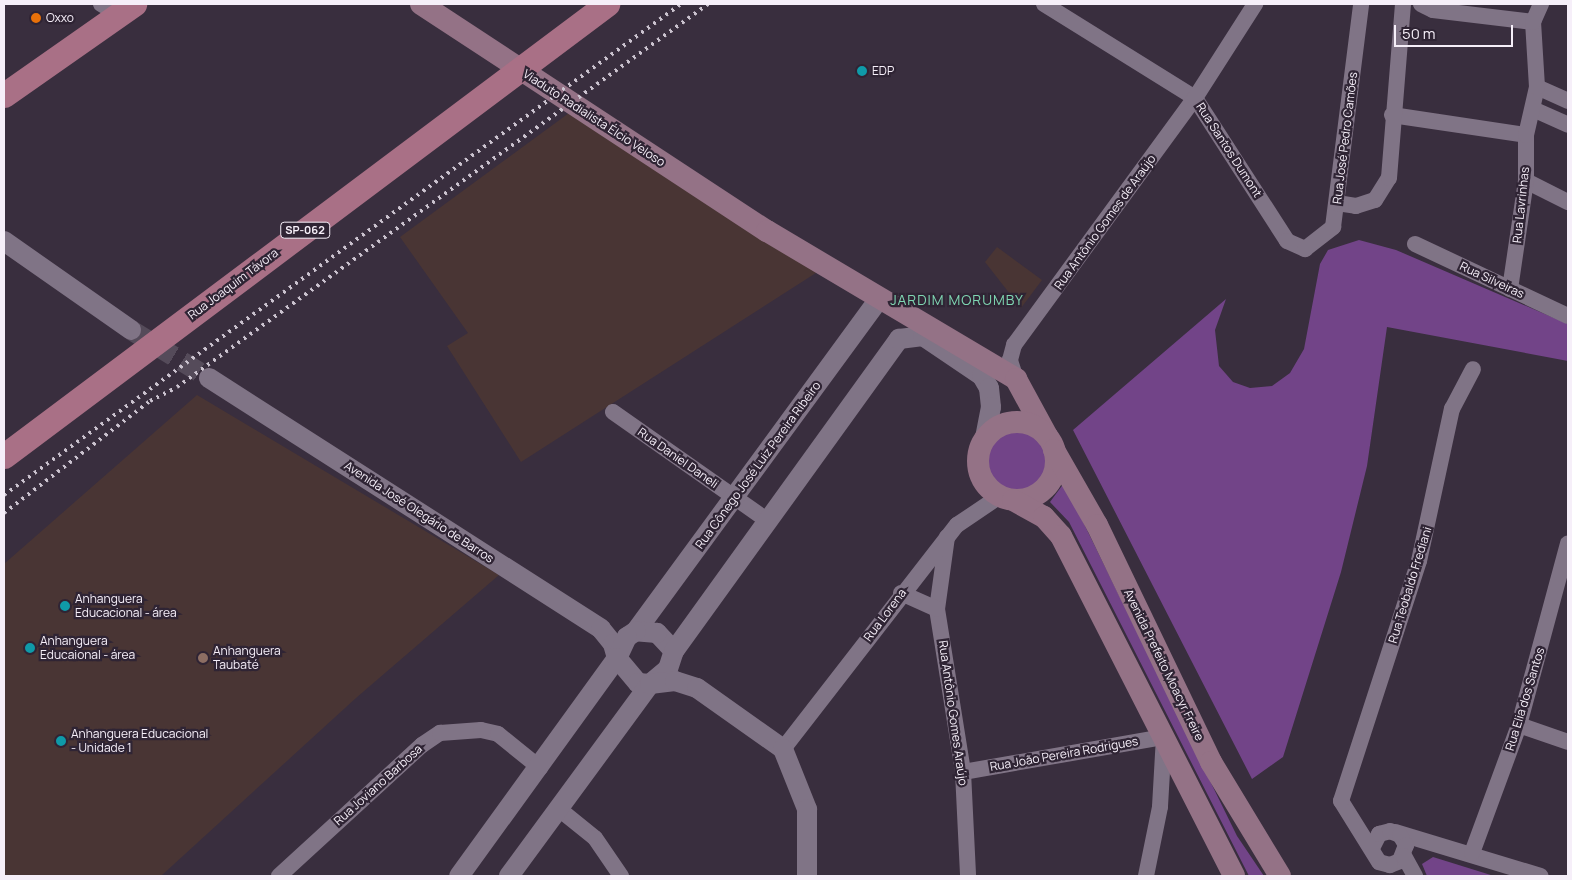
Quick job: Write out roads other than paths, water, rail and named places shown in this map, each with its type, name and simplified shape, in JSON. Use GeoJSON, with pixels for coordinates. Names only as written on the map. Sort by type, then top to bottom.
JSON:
{"type":"FeatureCollection","features":[{"type":"Feature","properties":{"kind":"main road","name":"Viaduto Radialista Élcio Veloso"},"geometry":{"type":"LineString","coordinates":[[421,4],[767,232],[880,298],[977,358]]}},
{"type":"Feature","properties":{"kind":"main road","name":"Rua Joaquim Távora"},"geometry":{"type":"LineString","coordinates":[[4,456],[607,4]]}},
{"type":"Feature","properties":{"kind":"main road"},"geometry":{"type":"LineString","coordinates":[[4,95],[118,7]]}},
{"type":"Feature","properties":{"kind":"main road"},"geometry":{"type":"LineString","coordinates":[[977,358],[1016,380]]}},
{"type":"Feature","properties":{"kind":"main road","name":"Avenida Prefeito Moacyr Freire"},"geometry":{"type":"LineString","coordinates":[[1016,380],[1097,525],[1211,762],[1280,876]]}},
{"type":"Feature","properties":{"kind":"main road"},"geometry":{"type":"LineString","coordinates":[[1006,498],[1037,494],[1047,486],[1053,475],[1050,443],[1038,428],[1015,422],[1004,424],[985,438],[979,471],[1006,498],[1044,517],[1061,536],[1234,876]]}},
{"type":"Feature","properties":{"kind":"street","name":"Rua Santos Dumont"},"geometry":{"type":"LineString","coordinates":[[1044,4],[1195,98],[1296,248]]}},
{"type":"Feature","properties":{"kind":"street","name":"Rua Antônio Gomes de Araújo"},"geometry":{"type":"LineString","coordinates":[[1014,346],[1195,98],[1255,4]]}},
{"type":"Feature","properties":{"kind":"street","name":"Rua José Pedro Camões"},"geometry":{"type":"LineString","coordinates":[[1296,248],[1314,245],[1333,227],[1362,4]]}},
{"type":"Feature","properties":{"kind":"street"},"geometry":{"type":"LineString","coordinates":[[1337,203],[1366,203],[1384,189],[1403,4]]}},
{"type":"Feature","properties":{"kind":"street"},"geometry":{"type":"LineString","coordinates":[[1422,4],[1433,10],[1533,22]]}},
{"type":"Feature","properties":{"kind":"street","name":"Rua Lavrinhas"},"geometry":{"type":"LineString","coordinates":[[1510,289],[1526,181],[1526,135],[1535,110],[1537,87],[1533,22],[1541,4]]}},
{"type":"Feature","properties":{"kind":"street"},"geometry":{"type":"LineString","coordinates":[[1537,87],[1568,101]]}},
{"type":"Feature","properties":{"kind":"street"},"geometry":{"type":"LineString","coordinates":[[1535,110],[1568,125]]}},
{"type":"Feature","properties":{"kind":"street"},"geometry":{"type":"LineString","coordinates":[[1392,115],[1526,135]]}},
{"type":"Feature","properties":{"kind":"street"},"geometry":{"type":"LineString","coordinates":[[1526,181],[1568,202]]}},
{"type":"Feature","properties":{"kind":"street"},"geometry":{"type":"LineString","coordinates":[[4,242],[131,330]]}},
{"type":"Feature","properties":{"kind":"street","name":"Rua Silveiras"},"geometry":{"type":"LineString","coordinates":[[1415,244],[1568,316]]}},
{"type":"Feature","properties":{"kind":"street","name":"Rua Cônego José Luiz Pereira Ribeiro"},"geometry":{"type":"LineString","coordinates":[[459,876],[540,768],[617,658],[627,637],[636,631],[880,298]]}},
{"type":"Feature","properties":{"kind":"street"},"geometry":{"type":"LineString","coordinates":[[510,876],[650,684],[668,669],[674,651],[899,339],[923,336],[982,376],[989,388],[991,407],[985,438]]}},
{"type":"Feature","properties":{"kind":"street"},"geometry":{"type":"LineString","coordinates":[[977,358],[1014,346]]}},
{"type":"Feature","properties":{"kind":"street"},"geometry":{"type":"LineString","coordinates":[[1014,346],[1010,360],[1016,380]]}},
{"type":"Feature","properties":{"kind":"street","name":"Rua Teobaldo Frediani"},"geometry":{"type":"LineString","coordinates":[[1345,807],[1419,561],[1452,409],[1473,369]]}},
{"type":"Feature","properties":{"kind":"street","name":"Avenida José Olegário de Barros"},"geometry":{"type":"LineString","coordinates":[[208,378],[601,629],[617,658]]}},
{"type":"Feature","properties":{"kind":"street","name":"Rua Daniel Daneli"},"geometry":{"type":"LineString","coordinates":[[613,412],[768,521]]}},
{"type":"Feature","properties":{"kind":"street","name":"Rua Lorena"},"geometry":{"type":"LineString","coordinates":[[783,749],[901,593],[947,537],[967,515],[1006,498]]}},
{"type":"Feature","properties":{"kind":"street","name":"Rua Antônio Gomes Araújo"},"geometry":{"type":"LineString","coordinates":[[947,537],[937,609],[963,772],[968,876]]}},
{"type":"Feature","properties":{"kind":"street","name":"Rua Elia dos Santos"},"geometry":{"type":"LineString","coordinates":[[1472,853],[1519,725],[1563,588],[1568,542]]}},
{"type":"Feature","properties":{"kind":"street"},"geometry":{"type":"LineString","coordinates":[[901,593],[937,609]]}},
{"type":"Feature","properties":{"kind":"street"},"geometry":{"type":"LineString","coordinates":[[636,631],[658,633],[674,651]]}},
{"type":"Feature","properties":{"kind":"street"},"geometry":{"type":"LineString","coordinates":[[617,658],[631,678],[650,684],[675,681],[697,688],[783,749],[807,809],[807,876]]}},
{"type":"Feature","properties":{"kind":"street"},"geometry":{"type":"LineString","coordinates":[[1519,725],[1568,742]]}},
{"type":"Feature","properties":{"kind":"street","name":"Rua Joviano Barbosa"},"geometry":{"type":"LineString","coordinates":[[279,876],[422,745],[440,733],[480,730],[498,734],[540,768]]}},
{"type":"Feature","properties":{"kind":"street"},"geometry":{"type":"LineString","coordinates":[[1146,876],[1160,807],[1164,737]]}},
{"type":"Feature","properties":{"kind":"street","name":"Rua João Pereira Rodrigues"},"geometry":{"type":"LineString","coordinates":[[963,772],[1164,737]]}},
{"type":"Feature","properties":{"kind":"street"},"geometry":{"type":"LineString","coordinates":[[1345,807],[1404,839],[1405,853],[1415,876]]}},
{"type":"Feature","properties":{"kind":"street"},"geometry":{"type":"LineString","coordinates":[[1345,807],[1384,864],[1398,876]]}},
{"type":"Feature","properties":{"kind":"street"},"geometry":{"type":"LineString","coordinates":[[560,809],[595,838],[621,876]]}},
{"type":"Feature","properties":{"kind":"street"},"geometry":{"type":"LineString","coordinates":[[1389,832],[1472,853],[1540,876]]}},
{"type":"Feature","properties":{"kind":"street"},"geometry":{"type":"LineString","coordinates":[[1372,848],[1389,832]]}},
{"type":"Feature","properties":{"kind":"street"},"geometry":{"type":"LineString","coordinates":[[1384,864],[1395,864],[1405,853],[1437,843]]}},
{"type":"Feature","properties":{"kind":"tunnel"},"geometry":{"type":"LineString","coordinates":[[131,330],[209,378]]}},
{"type":"Feature","properties":{"kind":"railway"},"geometry":{"type":"LineString","coordinates":[[4,495],[681,4]]}},
{"type":"Feature","properties":{"kind":"railway"},"geometry":{"type":"LineString","coordinates":[[4,513],[150,401],[177,387],[708,4]]}},
{"type":"Feature","properties":{"kind":"place","name":"Oxxo"},"geometry":{"type":"Point","coordinates":[36,18]}},
{"type":"Feature","properties":{"kind":"place","name":"EDP"},"geometry":{"type":"Point","coordinates":[862,71]}},
{"type":"Feature","properties":{"kind":"place","name":"Anhanguera Educacional - área"},"geometry":{"type":"Point","coordinates":[65,606]}},
{"type":"Feature","properties":{"kind":"place","name":"Anhanguera Educaional - área"},"geometry":{"type":"Point","coordinates":[30,648]}},
{"type":"Feature","properties":{"kind":"place","name":"Anhanguera Taubaté"},"geometry":{"type":"Point","coordinates":[203,658]}},
{"type":"Feature","properties":{"kind":"place","name":"Anhanguera Educacional - Unidade 1"},"geometry":{"type":"Point","coordinates":[61,741]}},
{"type":"Feature","properties":{"kind":"district","name":"JARDIM MORUMBY"},"geometry":{"type":"Point","coordinates":[957,300]}}]}
